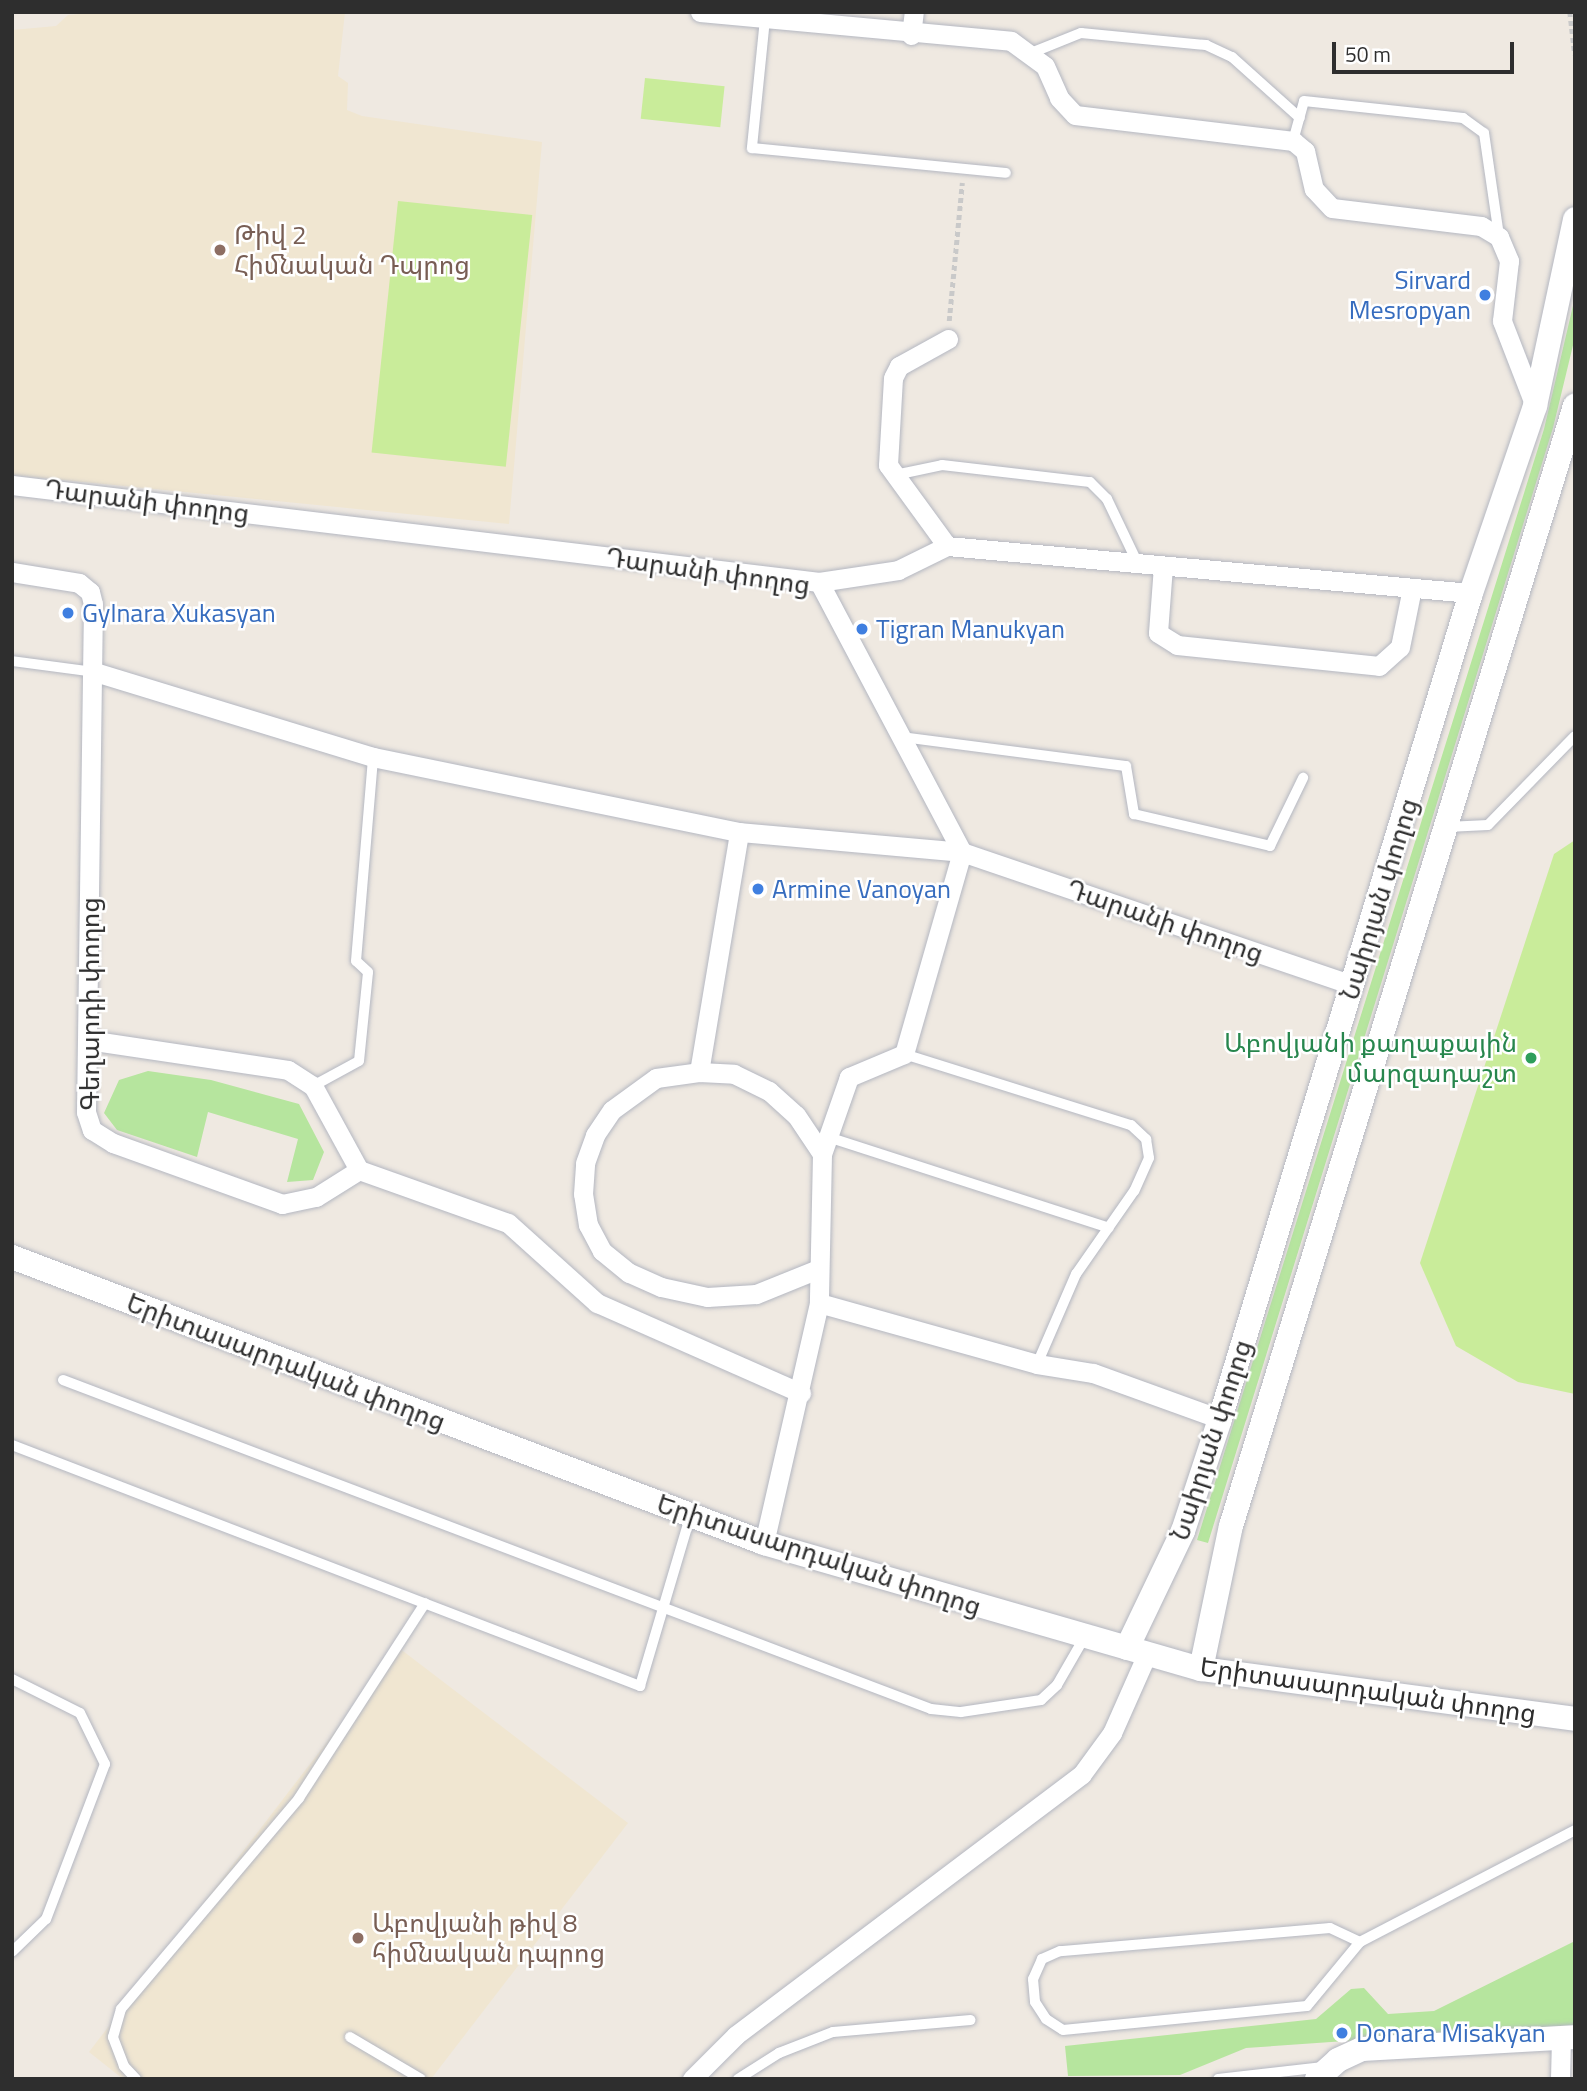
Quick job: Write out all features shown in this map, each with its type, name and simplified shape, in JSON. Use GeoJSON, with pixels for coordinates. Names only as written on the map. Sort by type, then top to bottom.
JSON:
{"type":"FeatureCollection","features":[{"type":"Feature","properties":{"kind":"street"},"geometry":{"type":"LineString","coordinates":[[700,12],[911,35],[1011,41],[1031,53],[1074,115],[1293,141],[1305,151],[1314,189],[1332,208],[1481,226],[1499,237],[1509,261],[1502,321],[1535,406]]}},
{"type":"Feature","properties":{"kind":"street"},"geometry":{"type":"LineString","coordinates":[[911,35],[914,12]]}},
{"type":"Feature","properties":{"kind":"street","name":"Նաիրյան փողոց"},"geometry":{"type":"LineString","coordinates":[[1137,1651],[1183,1531],[1220,1419],[1471,593],[1535,406],[1575,219]]}},
{"type":"Feature","properties":{"kind":"street"},"geometry":{"type":"LineString","coordinates":[[947,546],[888,465],[893,378],[899,366],[948,340]]}},
{"type":"Feature","properties":{"kind":"street","name":"Նաիրյան փողոց"},"geometry":{"type":"LineString","coordinates":[[1201,1669],[1231,1526],[1575,406]]}},
{"type":"Feature","properties":{"kind":"street","name":"Դարանի փողոց"},"geometry":{"type":"LineString","coordinates":[[12,485],[819,582],[962,852],[1353,985]]}},
{"type":"Feature","properties":{"kind":"street"},"geometry":{"type":"LineString","coordinates":[[819,582],[898,570],[947,546],[1471,593]]}},
{"type":"Feature","properties":{"kind":"street"},"geometry":{"type":"LineString","coordinates":[[1163,566],[1157,633],[1177,645],[1380,666],[1400,647],[1412,588]]}},
{"type":"Feature","properties":{"kind":"street","name":"Գեղարդի փողոց"},"geometry":{"type":"LineString","coordinates":[[12,572],[79,583],[90,592],[95,672],[86,1112],[92,1130],[113,1143],[282,1204],[316,1197],[359,1170]]}},
{"type":"Feature","properties":{"kind":"street"},"geometry":{"type":"LineString","coordinates":[[95,672],[373,757],[739,832],[962,852],[904,1054],[849,1077],[825,1146],[818,1269],[819,1304],[801,1393],[764,1543]]}},
{"type":"Feature","properties":{"kind":"street"},"geometry":{"type":"LineString","coordinates":[[699,1072],[739,832]]}},
{"type":"Feature","properties":{"kind":"street"},"geometry":{"type":"LineString","coordinates":[[88,1040],[288,1070],[313,1086],[359,1170],[508,1223],[597,1303],[801,1393]]}},
{"type":"Feature","properties":{"kind":"street"},"geometry":{"type":"LineString","coordinates":[[818,1269],[756,1294],[707,1297],[662,1287],[629,1273],[602,1251],[588,1225],[583,1194],[585,1163],[595,1135],[631,1091],[656,1078],[699,1072],[734,1074],[769,1091],[825,1146]]}},
{"type":"Feature","properties":{"kind":"street","name":"Երիտասարդական փողոց"},"geometry":{"type":"LineString","coordinates":[[12,1257],[764,1543],[1201,1669],[1575,1719]]}},
{"type":"Feature","properties":{"kind":"street"},"geometry":{"type":"LineString","coordinates":[[819,1304],[1037,1364],[1093,1373],[1220,1419]]}},
{"type":"Feature","properties":{"kind":"street"},"geometry":{"type":"LineString","coordinates":[[692,2079],[736,2035],[1082,1774],[1112,1733],[1137,1651]]}},
{"type":"Feature","properties":{"kind":"street"},"geometry":{"type":"LineString","coordinates":[[1322,2073],[1373,2048],[1568,2038],[1560,2079]]}},
{"type":"Feature","properties":{"kind":"lane"},"geometry":{"type":"LineString","coordinates":[[765,19],[752,148],[1006,173]]}},
{"type":"Feature","properties":{"kind":"lane"},"geometry":{"type":"LineString","coordinates":[[1031,53],[1081,33],[1206,45],[1232,57],[1300,118]]}},
{"type":"Feature","properties":{"kind":"lane"},"geometry":{"type":"LineString","coordinates":[[1293,141],[1304,101],[1463,118],[1484,133],[1499,237]]}},
{"type":"Feature","properties":{"kind":"lane"},"geometry":{"type":"LineString","coordinates":[[895,475],[942,465],[1090,482],[1107,499],[1137,562]]}},
{"type":"Feature","properties":{"kind":"lane"},"geometry":{"type":"LineString","coordinates":[[12,662],[95,672]]}},
{"type":"Feature","properties":{"kind":"lane"},"geometry":{"type":"LineString","coordinates":[[1447,827],[1488,825],[1575,736]]}},
{"type":"Feature","properties":{"kind":"lane"},"geometry":{"type":"LineString","coordinates":[[902,737],[1126,766],[1134,814],[1270,846],[1303,778]]}},
{"type":"Feature","properties":{"kind":"lane"},"geometry":{"type":"LineString","coordinates":[[313,1086],[359,1061],[368,972],[356,961],[373,757]]}},
{"type":"Feature","properties":{"kind":"lane"},"geometry":{"type":"LineString","coordinates":[[904,1054],[1130,1125],[1146,1139],[1149,1158],[1134,1191],[1076,1274],[1037,1364]]}},
{"type":"Feature","properties":{"kind":"lane"},"geometry":{"type":"LineString","coordinates":[[825,1146],[1109,1228]]}},
{"type":"Feature","properties":{"kind":"lane"},"geometry":{"type":"LineString","coordinates":[[63,1380],[663,1612],[931,1709],[961,1712],[1041,1700],[1057,1685],[1084,1637]]}},
{"type":"Feature","properties":{"kind":"lane"},"geometry":{"type":"LineString","coordinates":[[12,1445],[640,1686],[690,1517]]}},
{"type":"Feature","properties":{"kind":"lane"},"geometry":{"type":"LineString","coordinates":[[136,2079],[124,2066],[113,2037],[121,2009],[299,1797],[425,1604]]}},
{"type":"Feature","properties":{"kind":"lane"},"geometry":{"type":"LineString","coordinates":[[12,1679],[80,1713],[105,1764],[46,1919],[12,1952]]}},
{"type":"Feature","properties":{"kind":"lane"},"geometry":{"type":"LineString","coordinates":[[1360,1942],[1331,1928],[1060,1951],[1042,1959],[1033,1979],[1035,2002],[1046,2019],[1063,2030],[1307,2006],[1360,1942],[1575,1830]]}},
{"type":"Feature","properties":{"kind":"lane"},"geometry":{"type":"LineString","coordinates":[[738,2079],[779,2053],[832,2032],[970,2020]]}},
{"type":"Feature","properties":{"kind":"lane"},"geometry":{"type":"LineString","coordinates":[[350,2037],[421,2079]]}},
{"type":"Feature","properties":{"kind":"lane"},"geometry":{"type":"LineString","coordinates":[[1218,2079],[1322,2073]]}},
{"type":"Feature","properties":{"kind":"path"},"geometry":{"type":"LineString","coordinates":[[1570,12],[1575,55]]}},
{"type":"Feature","properties":{"kind":"path"},"geometry":{"type":"LineString","coordinates":[[948,340],[964,170]]}},
{"type":"Feature","properties":{"kind":"shaded area"},"geometry":{"type":"Polygon","coordinates":[[[102,12],[345,12],[338,76],[348,83],[347,110],[362,116],[542,142],[509,524],[12,475],[12,30],[56,26],[68,15],[102,12]]]}},
{"type":"Feature","properties":{"kind":"shaded area","name":"Աբովյանի թիվ 8 հիմնական դպրոց"},"geometry":{"type":"Polygon","coordinates":[[[399,1648],[628,1823],[431,2079],[123,2079],[89,2052],[399,1648]]]}},
{"type":"Feature","properties":{"kind":"green space"},"geometry":{"type":"Polygon","coordinates":[[[645,78],[725,86],[720,127],[641,119],[645,78]]]}},
{"type":"Feature","properties":{"kind":"green space"},"geometry":{"type":"Polygon","coordinates":[[[398,201],[532,215],[506,467],[372,453],[398,201]]]}},
{"type":"Feature","properties":{"kind":"green space"},"geometry":{"type":"Polygon","coordinates":[[[1575,297],[1575,337],[1553,428],[1208,1543],[1197,1540],[1544,429],[1575,297]]]}},
{"type":"Feature","properties":{"kind":"green space","name":"Աբովյանի քաղաքային մարզադաշտ"},"geometry":{"type":"Polygon","coordinates":[[[1575,840],[1575,1394],[1518,1382],[1456,1346],[1420,1263],[1554,854],[1575,840]]]}},
{"type":"Feature","properties":{"kind":"green space"},"geometry":{"type":"Polygon","coordinates":[[[148,1071],[211,1080],[299,1104],[324,1152],[313,1180],[287,1182],[298,1139],[208,1112],[197,1157],[117,1130],[104,1113],[119,1080],[148,1071]]]}},
{"type":"Feature","properties":{"kind":"green space"},"geometry":{"type":"Polygon","coordinates":[[[1575,1941],[1575,2025],[1246,2048],[1180,2075],[1068,2076],[1065,2046],[1316,2019],[1351,1989],[1364,1988],[1388,2014],[1434,2011],[1575,1941]]]}},
{"type":"Feature","properties":{"kind":"place","name":"Թիվ 2 Հիմնական Դպրոց"},"geometry":{"type":"Point","coordinates":[220,250]}},
{"type":"Feature","properties":{"kind":"place","name":"Sirvard Mesropyan"},"geometry":{"type":"Point","coordinates":[1485,295]}},
{"type":"Feature","properties":{"kind":"place","name":"Gylnara Xukasyan"},"geometry":{"type":"Point","coordinates":[68,613]}},
{"type":"Feature","properties":{"kind":"place","name":"Tigran Manukyan"},"geometry":{"type":"Point","coordinates":[862,629]}},
{"type":"Feature","properties":{"kind":"place","name":"Armine Vanoyan"},"geometry":{"type":"Point","coordinates":[758,889]}},
{"type":"Feature","properties":{"kind":"place","name":"Աբովյանի քաղաքային մարզադաշտ"},"geometry":{"type":"Point","coordinates":[1531,1058]}},
{"type":"Feature","properties":{"kind":"place","name":"Աբովյանի թիվ 8 հիմնական դպրոց"},"geometry":{"type":"Point","coordinates":[358,1938]}},
{"type":"Feature","properties":{"kind":"place","name":"Donara Misakyan"},"geometry":{"type":"Point","coordinates":[1342,2033]}}]}
